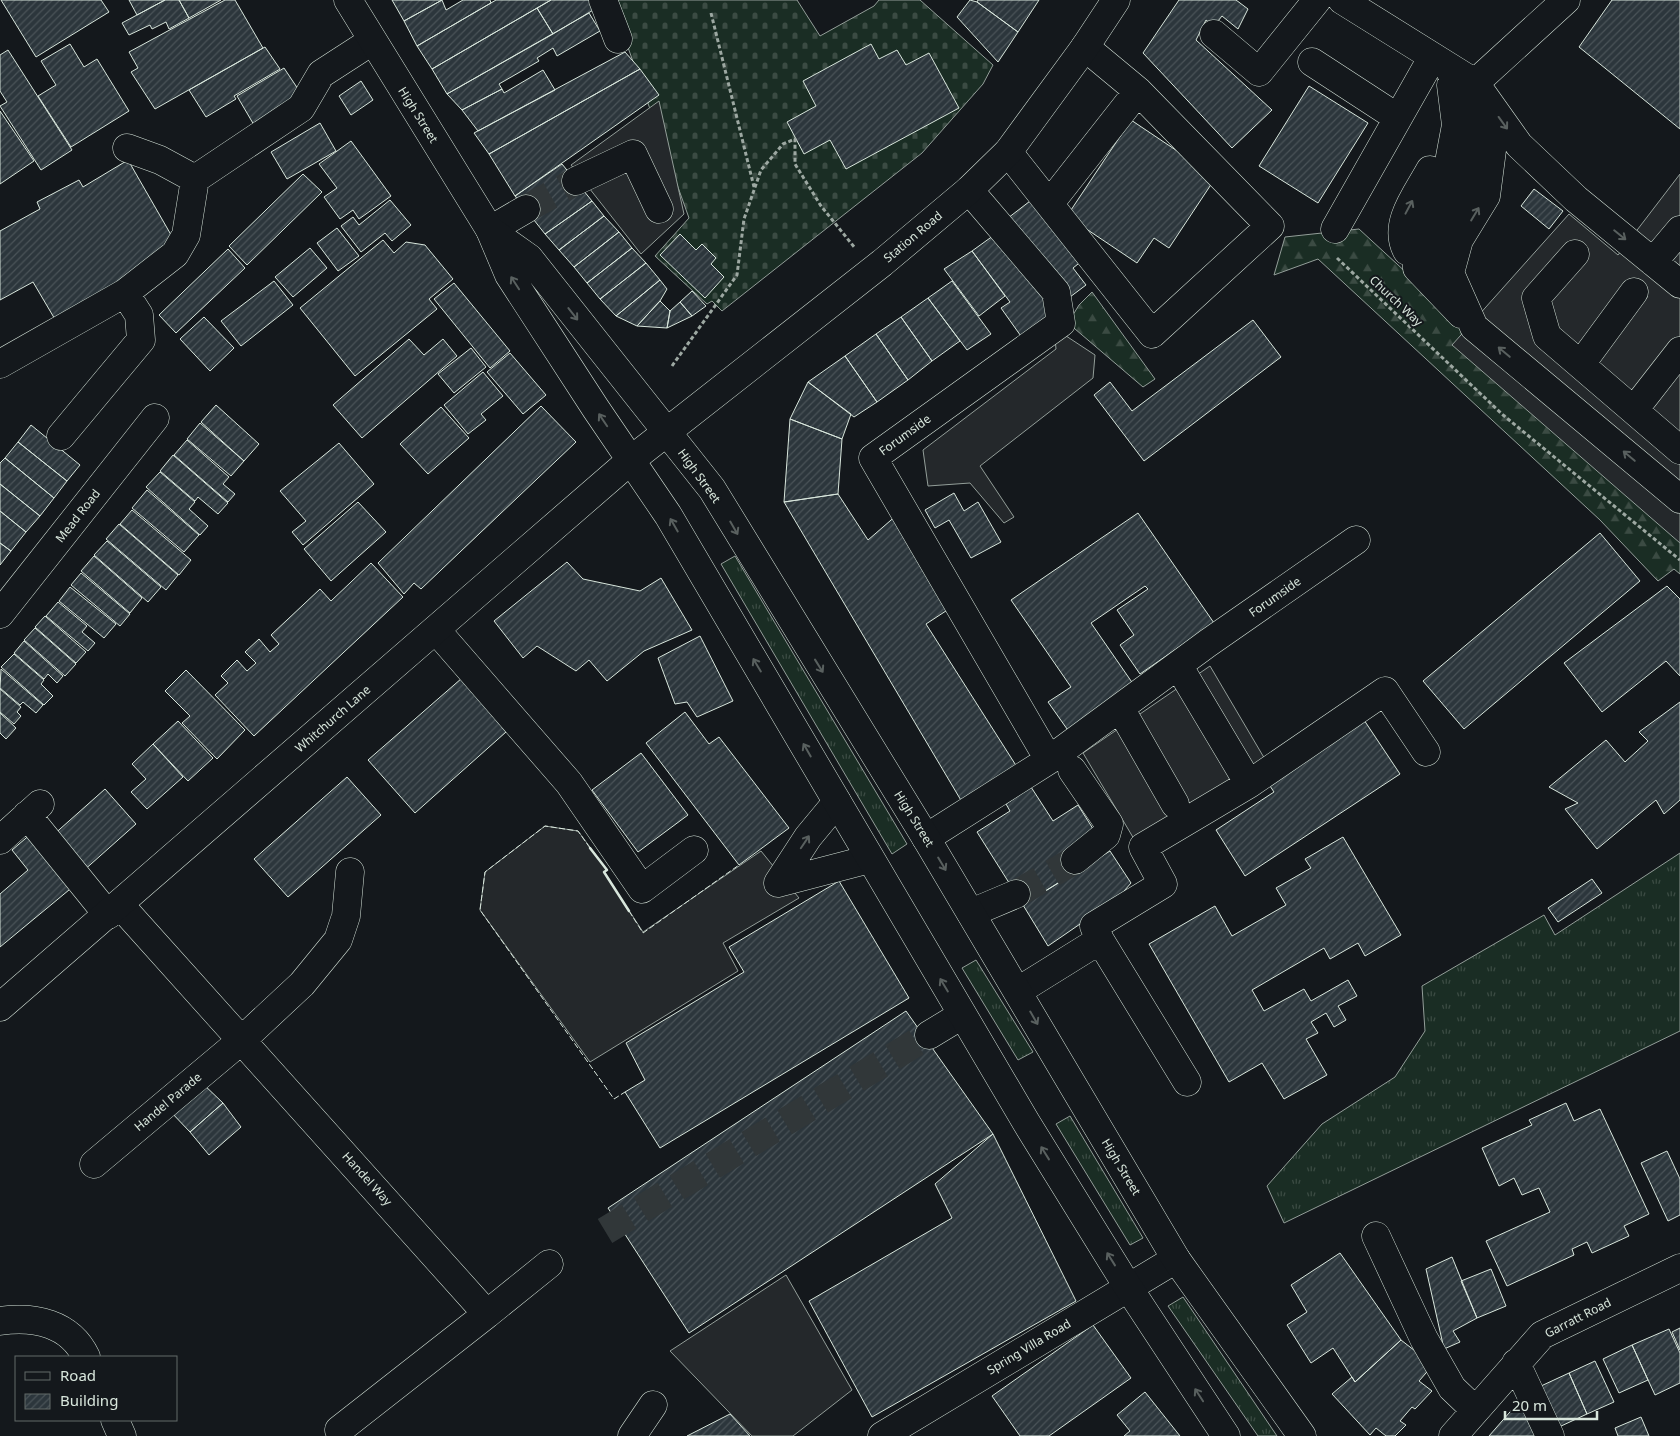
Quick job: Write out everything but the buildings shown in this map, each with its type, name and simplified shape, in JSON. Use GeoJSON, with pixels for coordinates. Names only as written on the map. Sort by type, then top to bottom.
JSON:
{"type":"FeatureCollection","features":[{"type":"Feature","properties":{"kind":"main road","name":"High Street"},"geometry":{"type":"LineString","coordinates":[[348,0],[490,230],[510,275],[668,515],[962,1016],[1128,1287],[1226,1436]]}},
{"type":"Feature","properties":{"kind":"main road"},"geometry":{"type":"LineString","coordinates":[[603,0],[618,38]]}},
{"type":"Feature","properties":{"kind":"main road","name":"Station Road"},"geometry":{"type":"LineString","coordinates":[[666,431],[872,271],[969,190],[1008,152],[1085,47],[1116,0]]}},
{"type":"Feature","properties":{"kind":"main road"},"geometry":{"type":"LineString","coordinates":[[1214,34],[1259,72],[1318,0]]}},
{"type":"Feature","properties":{"kind":"main road"},"geometry":{"type":"LineString","coordinates":[[1342,0],[1475,83],[1519,145],[1576,199],[1680,284]]}},
{"type":"Feature","properties":{"kind":"main road"},"geometry":{"type":"LineString","coordinates":[[1475,83],[1566,0]]}},
{"type":"Feature","properties":{"kind":"main road"},"geometry":{"type":"LineString","coordinates":[[0,364],[125,293],[176,254],[186,235],[195,179],[301,108],[321,74],[372,41]]}},
{"type":"Feature","properties":{"kind":"main road"},"geometry":{"type":"LineString","coordinates":[[1008,152],[1152,334],[1270,226],[1138,91],[1085,47]]}},
{"type":"Feature","properties":{"kind":"main road"},"geometry":{"type":"LineString","coordinates":[[1312,62],[1398,118]]}},
{"type":"Feature","properties":{"kind":"main road"},"geometry":{"type":"LineString","coordinates":[[1334,241],[1398,118],[1441,63]]}},
{"type":"Feature","properties":{"kind":"main road"},"geometry":{"type":"LineString","coordinates":[[1441,63],[1437,159],[1406,213],[1402,241],[1417,268],[1474,327],[1680,499]]}},
{"type":"Feature","properties":{"kind":"main road"},"geometry":{"type":"LineString","coordinates":[[1441,63],[1492,150],[1486,196],[1459,240],[1450,273],[1474,327]]}},
{"type":"Feature","properties":{"kind":"main road"},"geometry":{"type":"LineString","coordinates":[[1050,203],[1138,91]]}},
{"type":"Feature","properties":{"kind":"main road"},"geometry":{"type":"LineString","coordinates":[[127,148],[160,160],[195,179]]}},
{"type":"Feature","properties":{"kind":"main road"},"geometry":{"type":"LineString","coordinates":[[576,181],[633,154],[659,209]]}},
{"type":"Feature","properties":{"kind":"main road","name":"Forumside"},"geometry":{"type":"LineString","coordinates":[[969,190],[1056,292],[1061,323],[873,458],[1061,765]]}},
{"type":"Feature","properties":{"kind":"main road"},"geometry":{"type":"LineString","coordinates":[[490,230],[526,209]]}},
{"type":"Feature","properties":{"kind":"main road","name":"High Street"},"geometry":{"type":"LineString","coordinates":[[490,230],[530,258],[712,489],[742,541],[926,838],[1176,1259],[1302,1436]]}},
{"type":"Feature","properties":{"kind":"main road"},"geometry":{"type":"LineString","coordinates":[[1653,262],[1680,230]]}},
{"type":"Feature","properties":{"kind":"main road"},"geometry":{"type":"LineString","coordinates":[[1575,254],[1536,298],[1547,336],[1680,450]]}},
{"type":"Feature","properties":{"kind":"main road"},"geometry":{"type":"LineString","coordinates":[[1581,364],[1634,292]]}},
{"type":"Feature","properties":{"kind":"main road"},"geometry":{"type":"LineString","coordinates":[[61,436],[141,340],[139,315],[125,293]]}},
{"type":"Feature","properties":{"kind":"main road"},"geometry":{"type":"LineString","coordinates":[[1634,410],[1680,351]]}},
{"type":"Feature","properties":{"kind":"main road","name":"Mead Road"},"geometry":{"type":"LineString","coordinates":[[0,614],[155,418]]}},
{"type":"Feature","properties":{"kind":"main road","name":"Whitchurch Lane"},"geometry":{"type":"LineString","coordinates":[[0,1008],[630,460],[666,431]]}},
{"type":"Feature","properties":{"kind":"main road"},"geometry":{"type":"LineString","coordinates":[[1659,481],[1680,460]]}},
{"type":"Feature","properties":{"kind":"main road","name":"Forumside"},"geometry":{"type":"LineString","coordinates":[[926,838],[1061,765],[1120,708],[1356,540]]}},
{"type":"Feature","properties":{"kind":"main road"},"geometry":{"type":"LineString","coordinates":[[436,630],[569,783],[642,889],[694,850]]}},
{"type":"Feature","properties":{"kind":"main road"},"geometry":{"type":"LineString","coordinates":[[1178,666],[1249,784]]}},
{"type":"Feature","properties":{"kind":"main road"},"geometry":{"type":"LineString","coordinates":[[1187,1082],[1100,940],[1094,926],[1163,884],[1143,847],[1249,784],[1385,691],[1426,752]]}},
{"type":"Feature","properties":{"kind":"main road"},"geometry":{"type":"LineString","coordinates":[[1120,708],[1175,804]]}},
{"type":"Feature","properties":{"kind":"main road"},"geometry":{"type":"LineString","coordinates":[[1061,765],[1109,824],[1106,835],[1074,860]]}},
{"type":"Feature","properties":{"kind":"main road"},"geometry":{"type":"LineString","coordinates":[[837,802],[808,837],[778,883],[870,859]]}},
{"type":"Feature","properties":{"kind":"main road","name":"Handel Way"},"geometry":{"type":"LineString","coordinates":[[0,840],[34,809],[114,910],[243,1039],[487,1314]]}},
{"type":"Feature","properties":{"kind":"main road","name":"Handel Parade"},"geometry":{"type":"LineString","coordinates":[[94,1164],[243,1039],[302,984],[338,940],[346,916],[350,872]]}},
{"type":"Feature","properties":{"kind":"main road"},"geometry":{"type":"LineString","coordinates":[[971,913],[1016,894]]}},
{"type":"Feature","properties":{"kind":"main road"},"geometry":{"type":"LineString","coordinates":[[1018,991],[1100,940]]}},
{"type":"Feature","properties":{"kind":"main road"},"geometry":{"type":"LineString","coordinates":[[929,1035],[962,1016]]}},
{"type":"Feature","properties":{"kind":"main road"},"geometry":{"type":"LineString","coordinates":[[1376,1236],[1424,1340],[1452,1388],[1476,1410]]}},
{"type":"Feature","properties":{"kind":"main road","name":"Spring Villa Road"},"geometry":{"type":"LineString","coordinates":[[882,1436],[1176,1259]]}},
{"type":"Feature","properties":{"kind":"main road"},"geometry":{"type":"LineString","coordinates":[[339,1430],[549,1264]]}},
{"type":"Feature","properties":{"kind":"main road","name":"Garratt Road"},"geometry":{"type":"LineString","coordinates":[[1453,1436],[1542,1335],[1680,1268]]}},
{"type":"Feature","properties":{"kind":"main road"},"geometry":{"type":"LineString","coordinates":[[0,1321],[42,1320],[56,1326],[70,1336],[85,1356]]}},
{"type":"Feature","properties":{"kind":"main road"},"geometry":{"type":"LineString","coordinates":[[1516,1363],[1550,1436]]}},
{"type":"Feature","properties":{"kind":"main road"},"geometry":{"type":"LineString","coordinates":[[632,1436],[652,1405]]}},
{"type":"Feature","properties":{"kind":"main road"},"geometry":{"type":"LineString","coordinates":[[115,1421],[122,1436]]}},
{"type":"Feature","properties":{"kind":"path"},"geometry":{"type":"LineString","coordinates":[[712,13],[755,188]]}},
{"type":"Feature","properties":{"kind":"path"},"geometry":{"type":"LineString","coordinates":[[672,366],[737,275],[744,219],[761,170],[783,144],[796,138],[795,164],[821,206],[872,271]]}},
{"type":"Feature","properties":{"kind":"path","name":"Church Way"},"geometry":{"type":"LineString","coordinates":[[1334,241],[1503,415],[1680,560]]}},
{"type":"Feature","properties":{"kind":"green space"},"geometry":{"type":"Polygon","coordinates":[[[611,0],[797,0],[820,36],[874,6],[879,0],[920,0],[993,65],[983,84],[922,153],[722,311],[712,301],[707,304],[655,256],[689,218],[611,0]]]}},
{"type":"Feature","properties":{"kind":"green space"},"geometry":{"type":"Polygon","coordinates":[[[1359,229],[1648,495],[1680,521],[1680,574],[1674,569],[1658,581],[1600,520],[1318,259],[1274,275],[1285,237],[1359,229]]]}},
{"type":"Feature","properties":{"kind":"green space"},"geometry":{"type":"Polygon","coordinates":[[[1092,292],[1155,379],[1143,387],[1068,323],[1079,305],[1092,292]]]}},
{"type":"Feature","properties":{"kind":"green space"},"geometry":{"type":"Polygon","coordinates":[[[735,556],[907,844],[892,854],[721,564],[735,556]]]}},
{"type":"Feature","properties":{"kind":"green space"},"geometry":{"type":"Polygon","coordinates":[[[1680,853],[1680,1031],[1284,1223],[1267,1186],[1322,1124],[1395,1077],[1425,1031],[1422,986],[1544,915],[1555,935],[1680,853]]]}},
{"type":"Feature","properties":{"kind":"green space"},"geometry":{"type":"Polygon","coordinates":[[[976,960],[1033,1052],[1018,1060],[962,968],[976,960]]]}},
{"type":"Feature","properties":{"kind":"green space"},"geometry":{"type":"Polygon","coordinates":[[[1070,1116],[1143,1238],[1130,1245],[1056,1124],[1070,1116]]]}},
{"type":"Feature","properties":{"kind":"green space"},"geometry":{"type":"Polygon","coordinates":[[[1183,1297],[1277,1436],[1258,1436],[1168,1306],[1183,1297]]]}},
{"type":"Feature","properties":{"kind":"shaded area"},"geometry":{"type":"Polygon","coordinates":[[[659,101],[684,214],[641,254],[571,165],[659,101]]]}},
{"type":"Feature","properties":{"kind":"shaded area"},"geometry":{"type":"Polygon","coordinates":[[[1680,174],[1680,543],[1452,345],[1569,214],[1618,255],[1680,174]]]}},
{"type":"Feature","properties":{"kind":"shaded area"},"geometry":{"type":"Polygon","coordinates":[[[1054,328],[1095,355],[1093,378],[980,466],[1014,517],[1004,523],[970,483],[928,486],[923,450],[1056,349],[1054,328]]]}},
{"type":"Feature","properties":{"kind":"shaded area"},"geometry":{"type":"Polygon","coordinates":[[[1210,666],[1266,761],[1134,839],[1083,753],[1210,666]]]}},
{"type":"Feature","properties":{"kind":"shaded area"},"geometry":{"type":"Polygon","coordinates":[[[545,826],[578,831],[607,870],[604,872],[643,932],[761,851],[799,898],[723,943],[738,971],[590,1062],[480,910],[485,872],[545,826]]]}},
{"type":"Feature","properties":{"kind":"shaded area"},"geometry":{"type":"Polygon","coordinates":[[[786,1275],[852,1390],[793,1436],[752,1436],[670,1351],[786,1275]]]}},
{"type":"Feature","properties":{"kind":"tunnel"},"geometry":{"type":"LineString","coordinates":[[526,209],[576,181]]}},
{"type":"Feature","properties":{"kind":"tunnel"},"geometry":{"type":"LineString","coordinates":[[1016,894],[1075,860]]}},
{"type":"Feature","properties":{"kind":"tunnel"},"geometry":{"type":"LineString","coordinates":[[605,1231],[929,1035]]}},
{"type":"Feature","properties":{"kind":"fence"},"geometry":{"type":"LineString","coordinates":[[590,848],[578,831],[545,826],[485,872],[480,910],[614,1099],[625,1092]]}},
{"type":"Feature","properties":{"kind":"fence"},"geometry":{"type":"LineString","coordinates":[[629,911],[643,933],[739,865]]}},
{"type":"Feature","properties":{"kind":"wall"},"geometry":{"type":"LineString","coordinates":[[590,848],[607,870],[604,872],[629,911]]}}]}
